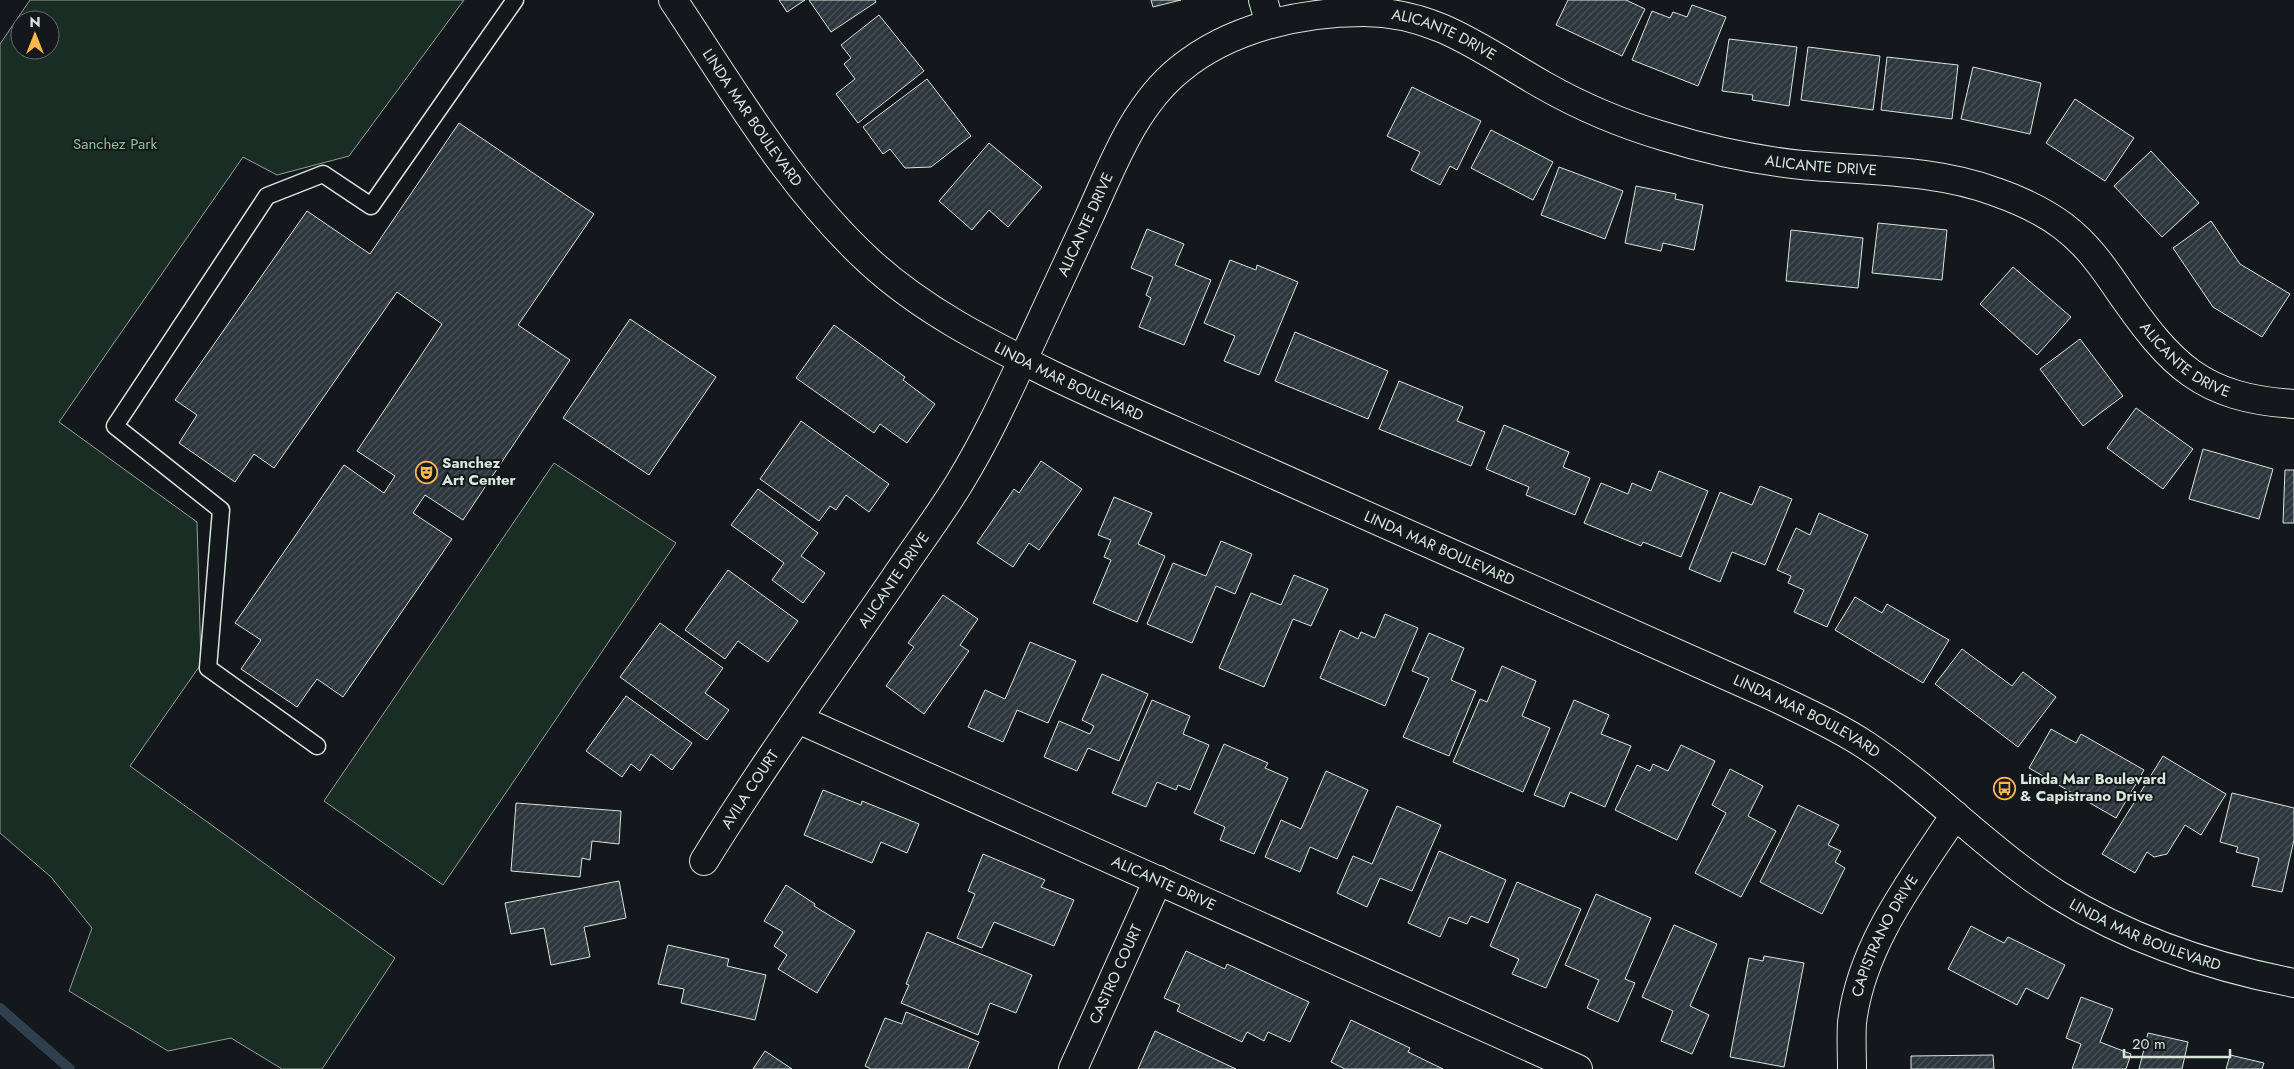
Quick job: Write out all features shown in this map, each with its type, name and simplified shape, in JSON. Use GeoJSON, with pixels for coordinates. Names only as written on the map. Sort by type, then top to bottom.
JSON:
{"type":"FeatureCollection","features":[{"type":"Feature","properties":{"kind":"street","name":"LINDA MAR BOULEVARD"},"geometry":{"type":"LineString","coordinates":[[673,0],[762,137],[831,223],[870,262],[913,297],[964,330],[1098,396],[1815,716],[1867,746],[2005,857],[2058,895],[2116,926],[2182,955],[2240,972],[2294,983]]}},
{"type":"Feature","properties":{"kind":"street","name":"ALICANTE DRIVE"},"geometry":{"type":"LineString","coordinates":[[1578,1069],[1544,1062],[1158,880],[798,719],[960,482],[994,421],[1120,150],[1146,104],[1179,69],[1267,12],[1371,12],[1416,19],[1460,34],[1546,86],[1598,112],[1658,135],[1720,152],[1793,164],[1932,176],[1978,185],[2023,202],[2064,227],[2098,260],[2153,339],[2188,374],[2227,394],[2274,403],[2294,404]]}},
{"type":"Feature","properties":{"kind":"street","name":"AVILA COURT"},"geometry":{"type":"LineString","coordinates":[[704,861],[798,719]]}},
{"type":"Feature","properties":{"kind":"street","name":"CAPISTRANO DRIVE"},"geometry":{"type":"LineString","coordinates":[[1852,1069],[1852,1023],[1864,971],[1892,911],[1955,816]]}},
{"type":"Feature","properties":{"kind":"street","name":"CASTRO COURT"},"geometry":{"type":"LineString","coordinates":[[1073,1069],[1158,880]]}},
{"type":"Feature","properties":{"kind":"lane"},"geometry":{"type":"LineString","coordinates":[[317,746],[208,668],[221,510],[115,426],[266,196],[323,174],[371,206],[515,0]]}},
{"type":"Feature","properties":{"kind":"green space","name":"Sanchez Park"},"geometry":{"type":"Polygon","coordinates":[[[30,0],[464,0],[349,156],[277,175],[243,157],[59,422],[197,522],[201,664],[130,766],[395,958],[322,1069],[282,1069],[231,1038],[168,1051],[69,991],[92,928],[51,877],[0,833],[0,44],[10,29],[10,60],[60,60],[60,10],[23,10],[30,0]]]}},
{"type":"Feature","properties":{"kind":"green space"},"geometry":{"type":"Polygon","coordinates":[[[554,463],[676,543],[443,885],[324,801],[554,463]]]}},
{"type":"Feature","properties":{"kind":"building"},"geometry":{"type":"Polygon","coordinates":[[[779,0],[805,0],[787,12],[779,0]]]}},
{"type":"Feature","properties":{"kind":"building"},"geometry":{"type":"Polygon","coordinates":[[[809,0],[875,0],[876,2],[831,32],[809,0]]]}},
{"type":"Feature","properties":{"kind":"building"},"geometry":{"type":"Polygon","coordinates":[[[1151,0],[1181,0],[1153,7],[1151,0]]]}},
{"type":"Feature","properties":{"kind":"building"},"geometry":{"type":"Polygon","coordinates":[[[1568,0],[1626,0],[1645,9],[1622,56],[1556,25],[1568,0]]]}},
{"type":"Feature","properties":{"kind":"building"},"geometry":{"type":"Polygon","coordinates":[[[1692,5],[1726,17],[1698,86],[1632,60],[1652,11],[1670,18],[1673,12],[1687,17],[1692,5]]]}},
{"type":"Feature","properties":{"kind":"building"},"geometry":{"type":"Polygon","coordinates":[[[879,15],[924,71],[858,123],[836,94],[855,79],[844,64],[851,58],[841,45],[879,15]]]}},
{"type":"Feature","properties":{"kind":"building"},"geometry":{"type":"Polygon","coordinates":[[[1729,39],[1797,47],[1789,106],[1752,100],[1753,95],[1722,91],[1729,39]]]}},
{"type":"Feature","properties":{"kind":"building"},"geometry":{"type":"Polygon","coordinates":[[[1808,47],[1880,56],[1873,110],[1801,100],[1808,47]]]}},
{"type":"Feature","properties":{"kind":"building"},"geometry":{"type":"Polygon","coordinates":[[[1887,57],[1958,65],[1952,119],[1881,110],[1887,57]]]}},
{"type":"Feature","properties":{"kind":"building"},"geometry":{"type":"Polygon","coordinates":[[[1973,67],[2041,83],[2030,134],[1961,119],[1973,67]]]}},
{"type":"Feature","properties":{"kind":"building"},"geometry":{"type":"Polygon","coordinates":[[[927,79],[971,136],[931,167],[905,168],[890,149],[883,154],[863,127],[927,79]]]}},
{"type":"Feature","properties":{"kind":"building"},"geometry":{"type":"Polygon","coordinates":[[[1412,87],[1481,121],[1457,170],[1450,166],[1440,185],[1411,170],[1420,152],[1387,136],[1412,87]]]}},
{"type":"Feature","properties":{"kind":"building"},"geometry":{"type":"Polygon","coordinates":[[[2075,99],[2134,138],[2105,181],[2046,143],[2075,99]]]}},
{"type":"Feature","properties":{"kind":"building"},"geometry":{"type":"Polygon","coordinates":[[[459,123],[594,214],[518,325],[570,360],[463,520],[425,495],[413,513],[452,539],[343,697],[317,679],[297,707],[241,669],[261,640],[235,623],[344,465],[384,493],[395,476],[357,451],[442,324],[397,292],[274,468],[254,454],[235,482],[179,443],[197,415],[175,400],[307,211],[370,254],[459,123]]]}},
{"type":"Feature","properties":{"kind":"building"},"geometry":{"type":"Polygon","coordinates":[[[1491,130],[1553,162],[1533,200],[1471,168],[1491,130]]]}},
{"type":"Feature","properties":{"kind":"building"},"geometry":{"type":"Polygon","coordinates":[[[989,143],[1042,187],[1008,227],[989,210],[972,230],[939,201],[989,143]]]}},
{"type":"Feature","properties":{"kind":"building"},"geometry":{"type":"Polygon","coordinates":[[[2151,151],[2199,203],[2162,237],[2114,186],[2151,151]]]}},
{"type":"Feature","properties":{"kind":"building"},"geometry":{"type":"Polygon","coordinates":[[[1559,167],[1623,191],[1605,239],[1541,215],[1559,167]]]}},
{"type":"Feature","properties":{"kind":"building"},"geometry":{"type":"Polygon","coordinates":[[[1636,186],[1676,194],[1675,199],[1703,205],[1694,250],[1663,243],[1661,251],[1625,243],[1636,186]]]}},
{"type":"Feature","properties":{"kind":"building"},"geometry":{"type":"Polygon","coordinates":[[[2211,221],[2240,264],[2290,294],[2262,337],[2213,307],[2173,248],[2211,221]]]}},
{"type":"Feature","properties":{"kind":"building"},"geometry":{"type":"Polygon","coordinates":[[[1878,223],[1947,230],[1942,280],[1872,273],[1878,223]]]}},
{"type":"Feature","properties":{"kind":"building"},"geometry":{"type":"Polygon","coordinates":[[[1147,229],[1184,244],[1175,265],[1211,280],[1184,345],[1139,327],[1151,298],[1146,295],[1153,277],[1131,268],[1147,229]]]}},
{"type":"Feature","properties":{"kind":"building"},"geometry":{"type":"Polygon","coordinates":[[[1791,230],[1863,238],[1858,288],[1786,281],[1791,230]]]}},
{"type":"Feature","properties":{"kind":"building"},"geometry":{"type":"Polygon","coordinates":[[[1230,260],[1256,270],[1257,265],[1298,282],[1259,375],[1224,361],[1235,336],[1204,323],[1230,260]]]}},
{"type":"Feature","properties":{"kind":"building"},"geometry":{"type":"Polygon","coordinates":[[[2013,267],[2071,317],[2037,355],[1980,304],[2013,267]]]}},
{"type":"Feature","properties":{"kind":"building"},"geometry":{"type":"Polygon","coordinates":[[[630,319],[716,377],[649,475],[563,418],[630,319]]]}},
{"type":"Feature","properties":{"kind":"building"},"geometry":{"type":"Polygon","coordinates":[[[834,325],[905,377],[903,380],[935,404],[907,443],[880,424],[874,433],[796,378],[834,325]]]}},
{"type":"Feature","properties":{"kind":"building"},"geometry":{"type":"Polygon","coordinates":[[[1295,332],[1388,371],[1368,419],[1275,381],[1295,332]]]}},
{"type":"Feature","properties":{"kind":"building"},"geometry":{"type":"Polygon","coordinates":[[[2080,339],[2123,396],[2083,426],[2040,369],[2080,339]]]}},
{"type":"Feature","properties":{"kind":"building"},"geometry":{"type":"Polygon","coordinates":[[[1399,381],[1463,407],[1457,421],[1485,432],[1471,466],[1379,429],[1399,381]]]}},
{"type":"Feature","properties":{"kind":"building"},"geometry":{"type":"Polygon","coordinates":[[[2136,408],[2193,449],[2163,489],[2107,448],[2136,408]]]}},
{"type":"Feature","properties":{"kind":"building"},"geometry":{"type":"Polygon","coordinates":[[[801,421],[889,484],[869,512],[846,495],[836,510],[830,506],[819,521],[760,479],[801,421]]]}},
{"type":"Feature","properties":{"kind":"building"},"geometry":{"type":"Polygon","coordinates":[[[1504,425],[1569,452],[1563,467],[1590,478],[1575,515],[1526,495],[1529,487],[1486,469],[1504,425]]]}},
{"type":"Feature","properties":{"kind":"building"},"geometry":{"type":"Polygon","coordinates":[[[2203,449],[2273,469],[2259,519],[2189,499],[2203,449]]]}},
{"type":"Feature","properties":{"kind":"building"},"geometry":{"type":"Polygon","coordinates":[[[1041,461],[1082,489],[1039,550],[1029,543],[1013,567],[977,543],[1014,489],[1019,493],[1041,461]]]}},
{"type":"Feature","properties":{"kind":"building"},"geometry":{"type":"Polygon","coordinates":[[[2285,470],[2294,470],[2294,523],[2283,523],[2285,470]]]}},
{"type":"Feature","properties":{"kind":"building"},"geometry":{"type":"Polygon","coordinates":[[[1659,471],[1708,491],[1681,557],[1643,542],[1641,546],[1584,523],[1601,483],[1628,494],[1632,483],[1651,491],[1659,471]]]}},
{"type":"Feature","properties":{"kind":"building"},"geometry":{"type":"Polygon","coordinates":[[[1760,486],[1792,499],[1765,565],[1732,552],[1720,582],[1689,569],[1720,492],[1752,505],[1760,486]]]}},
{"type":"Feature","properties":{"kind":"building"},"geometry":{"type":"Polygon","coordinates":[[[758,489],[818,533],[801,556],[825,573],[803,603],[772,580],[784,563],[731,525],[758,489]]]}},
{"type":"Feature","properties":{"kind":"building"},"geometry":{"type":"Polygon","coordinates":[[[1114,497],[1152,513],[1138,544],[1165,556],[1137,622],[1093,603],[1111,560],[1104,557],[1111,540],[1098,535],[1114,497]]]}},
{"type":"Feature","properties":{"kind":"building"},"geometry":{"type":"Polygon","coordinates":[[[1819,513],[1868,535],[1827,627],[1794,612],[1804,590],[1788,583],[1791,576],[1777,570],[1796,528],[1810,535],[1819,513]]]}},
{"type":"Feature","properties":{"kind":"building"},"geometry":{"type":"Polygon","coordinates":[[[1221,541],[1252,554],[1235,594],[1216,586],[1192,643],[1147,624],[1173,563],[1206,576],[1221,541]]]}},
{"type":"Feature","properties":{"kind":"building"},"geometry":{"type":"Polygon","coordinates":[[[728,570],[798,621],[768,662],[738,641],[725,659],[685,630],[728,570]]]}},
{"type":"Feature","properties":{"kind":"building"},"geometry":{"type":"Polygon","coordinates":[[[1294,575],[1328,589],[1311,626],[1293,619],[1264,687],[1219,668],[1251,593],[1281,605],[1294,575]]]}},
{"type":"Feature","properties":{"kind":"building"},"geometry":{"type":"Polygon","coordinates":[[[943,595],[978,619],[960,645],[969,651],[924,714],[886,686],[914,647],[908,643],[943,595]]]}},
{"type":"Feature","properties":{"kind":"building"},"geometry":{"type":"Polygon","coordinates":[[[1855,597],[1882,613],[1887,604],[1949,640],[1923,683],[1835,630],[1855,597]]]}},
{"type":"Feature","properties":{"kind":"building"},"geometry":{"type":"Polygon","coordinates":[[[1385,614],[1418,628],[1385,706],[1320,678],[1340,630],[1358,639],[1361,632],[1375,638],[1385,614]]]}},
{"type":"Feature","properties":{"kind":"building"},"geometry":{"type":"Polygon","coordinates":[[[660,623],[723,668],[705,693],[729,710],[707,740],[620,677],[660,623]]]}},
{"type":"Feature","properties":{"kind":"building"},"geometry":{"type":"Polygon","coordinates":[[[1429,633],[1464,648],[1451,680],[1476,691],[1449,756],[1403,737],[1429,678],[1412,671],[1429,633]]]}},
{"type":"Feature","properties":{"kind":"building"},"geometry":{"type":"Polygon","coordinates":[[[1030,642],[1076,661],[1048,723],[1017,710],[1003,742],[968,727],[985,690],[1005,699],[1030,642]]]}},
{"type":"Feature","properties":{"kind":"building"},"geometry":{"type":"Polygon","coordinates":[[[1962,649],[2012,686],[2023,672],[2056,697],[2018,747],[1935,684],[1962,649]]]}},
{"type":"Feature","properties":{"kind":"building"},"geometry":{"type":"Polygon","coordinates":[[[1502,666],[1536,681],[1522,716],[1550,728],[1523,792],[1453,762],[1480,699],[1487,702],[1502,666]]]}},
{"type":"Feature","properties":{"kind":"building"},"geometry":{"type":"Polygon","coordinates":[[[1102,674],[1148,694],[1119,761],[1088,748],[1077,771],[1044,757],[1059,721],[1090,734],[1094,726],[1082,720],[1102,674]]]}},
{"type":"Feature","properties":{"kind":"building"},"geometry":{"type":"Polygon","coordinates":[[[626,696],[692,743],[672,770],[651,754],[640,771],[631,764],[622,777],[586,751],[626,696]]]}},
{"type":"Feature","properties":{"kind":"building"},"geometry":{"type":"Polygon","coordinates":[[[1152,700],[1190,716],[1183,734],[1209,745],[1190,790],[1178,785],[1176,790],[1157,782],[1146,807],[1112,793],[1152,700]]]}},
{"type":"Feature","properties":{"kind":"building"},"geometry":{"type":"Polygon","coordinates":[[[1574,700],[1609,715],[1601,734],[1631,746],[1605,807],[1570,792],[1564,807],[1534,795],[1574,700]]]}},
{"type":"Feature","properties":{"kind":"building"},"geometry":{"type":"Polygon","coordinates":[[[2051,729],[2076,743],[2081,734],[2144,770],[2116,818],[2029,768],[2051,729]]]}},
{"type":"Feature","properties":{"kind":"building"},"geometry":{"type":"Polygon","coordinates":[[[1224,744],[1268,763],[1265,768],[1288,778],[1254,854],[1220,840],[1225,827],[1194,813],[1224,744]]]}},
{"type":"Feature","properties":{"kind":"building"},"geometry":{"type":"Polygon","coordinates":[[[1681,745],[1715,761],[1677,840],[1615,810],[1637,765],[1650,771],[1653,764],[1668,771],[1681,745]]]}},
{"type":"Feature","properties":{"kind":"building"},"geometry":{"type":"Polygon","coordinates":[[[2163,756],[2226,794],[2201,835],[2185,825],[2167,854],[2154,857],[2147,852],[2135,873],[2102,854],[2163,756]]]}},
{"type":"Feature","properties":{"kind":"building"},"geometry":{"type":"Polygon","coordinates":[[[1730,769],[1763,786],[1748,816],[1776,831],[1741,897],[1695,873],[1726,813],[1712,805],[1730,769]]]}},
{"type":"Feature","properties":{"kind":"building"},"geometry":{"type":"Polygon","coordinates":[[[1326,771],[1368,790],[1337,859],[1310,847],[1300,872],[1265,857],[1281,820],[1301,829],[1326,771]]]}},
{"type":"Feature","properties":{"kind":"building"},"geometry":{"type":"Polygon","coordinates":[[[823,790],[861,805],[862,801],[919,824],[907,853],[881,842],[872,863],[804,835],[823,790]]]}},
{"type":"Feature","properties":{"kind":"building"},"geometry":{"type":"Polygon","coordinates":[[[2232,793],[2294,808],[2294,840],[2282,892],[2252,886],[2259,858],[2236,852],[2238,847],[2220,842],[2232,793]]]}},
{"type":"Feature","properties":{"kind":"building"},"geometry":{"type":"Polygon","coordinates":[[[516,803],[621,811],[619,844],[592,841],[590,860],[582,858],[580,877],[511,871],[516,803]]]}},
{"type":"Feature","properties":{"kind":"building"},"geometry":{"type":"Polygon","coordinates":[[[1798,805],[1839,825],[1828,845],[1841,851],[1835,862],[1845,868],[1822,914],[1760,882],[1798,805]]]}},
{"type":"Feature","properties":{"kind":"building"},"geometry":{"type":"Polygon","coordinates":[[[1397,806],[1441,825],[1412,891],[1380,878],[1367,907],[1337,893],[1353,856],[1372,864],[1397,806]]]}},
{"type":"Feature","properties":{"kind":"building"},"geometry":{"type":"Polygon","coordinates":[[[1439,851],[1506,880],[1488,923],[1471,916],[1467,924],[1449,917],[1440,937],[1408,923],[1439,851]]]}},
{"type":"Feature","properties":{"kind":"building"},"geometry":{"type":"Polygon","coordinates":[[[983,854],[1045,880],[1041,887],[1074,900],[1054,946],[994,922],[982,948],[957,938],[975,894],[968,891],[983,854]]]}},
{"type":"Feature","properties":{"kind":"building"},"geometry":{"type":"Polygon","coordinates":[[[619,881],[626,918],[584,927],[590,957],[551,965],[544,928],[511,934],[505,903],[619,881]]]}},
{"type":"Feature","properties":{"kind":"building"},"geometry":{"type":"Polygon","coordinates":[[[1517,882],[1581,909],[1546,988],[1512,974],[1519,959],[1490,946],[1517,882]]]}},
{"type":"Feature","properties":{"kind":"building"},"geometry":{"type":"Polygon","coordinates":[[[786,885],[815,904],[814,906],[855,931],[817,993],[778,969],[787,955],[774,946],[783,932],[764,921],[786,885]]]}},
{"type":"Feature","properties":{"kind":"building"},"geometry":{"type":"Polygon","coordinates":[[[1596,894],[1651,918],[1625,979],[1635,983],[1618,1022],[1587,1008],[1599,980],[1565,965],[1596,894]]]}},
{"type":"Feature","properties":{"kind":"building"},"geometry":{"type":"Polygon","coordinates":[[[1674,925],[1717,944],[1690,1006],[1709,1015],[1692,1054],[1661,1041],[1673,1011],[1642,997],[1674,925]]]}},
{"type":"Feature","properties":{"kind":"building"},"geometry":{"type":"Polygon","coordinates":[[[1971,926],[2004,943],[2008,937],[2065,965],[2048,999],[2026,988],[2017,1005],[1948,969],[1971,926]]]}},
{"type":"Feature","properties":{"kind":"building"},"geometry":{"type":"Polygon","coordinates":[[[927,932],[1032,975],[1016,1013],[990,1003],[978,1035],[901,1003],[909,985],[906,984],[927,932]]]}},
{"type":"Feature","properties":{"kind":"building"},"geometry":{"type":"Polygon","coordinates":[[[668,945],[729,959],[727,966],[766,975],[755,1020],[681,1003],[684,989],[658,984],[668,945]]]}},
{"type":"Feature","properties":{"kind":"building"},"geometry":{"type":"Polygon","coordinates":[[[1186,951],[1225,969],[1227,964],[1309,1002],[1290,1042],[1268,1032],[1264,1041],[1247,1032],[1242,1042],[1177,1011],[1180,1005],[1164,998],[1186,951]]]}},
{"type":"Feature","properties":{"kind":"building"},"geometry":{"type":"Polygon","coordinates":[[[1764,956],[1804,963],[1784,1067],[1730,1057],[1749,958],[1763,961],[1764,956]]]}},
{"type":"Feature","properties":{"kind":"building"},"geometry":{"type":"Polygon","coordinates":[[[2081,997],[2113,1009],[2100,1042],[2131,1054],[2126,1069],[2072,1069],[2081,1044],[2066,1038],[2081,997]]]}},
{"type":"Feature","properties":{"kind":"building"},"geometry":{"type":"Polygon","coordinates":[[[906,1012],[979,1042],[968,1069],[871,1069],[865,1066],[885,1018],[902,1024],[906,1012]]]}},
{"type":"Feature","properties":{"kind":"building"},"geometry":{"type":"Polygon","coordinates":[[[1351,1020],[1410,1048],[1408,1052],[1443,1069],[1345,1069],[1331,1062],[1351,1020]]]}},
{"type":"Feature","properties":{"kind":"building"},"geometry":{"type":"Polygon","coordinates":[[[1155,1031],[1236,1069],[1138,1069],[1155,1031]]]}},
{"type":"Feature","properties":{"kind":"building"},"geometry":{"type":"Polygon","coordinates":[[[2148,1033],[2188,1042],[2182,1069],[2139,1069],[2148,1033]]]}},
{"type":"Feature","properties":{"kind":"building"},"geometry":{"type":"Polygon","coordinates":[[[765,1051],[792,1069],[753,1069],[765,1051]]]}},
{"type":"Feature","properties":{"kind":"building"},"geometry":{"type":"Polygon","coordinates":[[[1993,1055],[1994,1069],[1911,1069],[1911,1056],[1993,1055]]]}},
{"type":"Feature","properties":{"kind":"building"},"geometry":{"type":"Polygon","coordinates":[[[2230,1055],[2264,1063],[2262,1069],[2226,1069],[2230,1055]]]}},
{"type":"Feature","properties":{"kind":"waterway"},"geometry":{"type":"LineString","coordinates":[[0,1008],[70,1069]]}},
{"type":"Feature","properties":{"kind":"place","name":"Sanchez Art Center"},"geometry":{"type":"Point","coordinates":[426,472]}},
{"type":"Feature","properties":{"kind":"place","name":"Linda Mar Boulevard & Capistrano Drive"},"geometry":{"type":"Point","coordinates":[2004,788]}}]}
